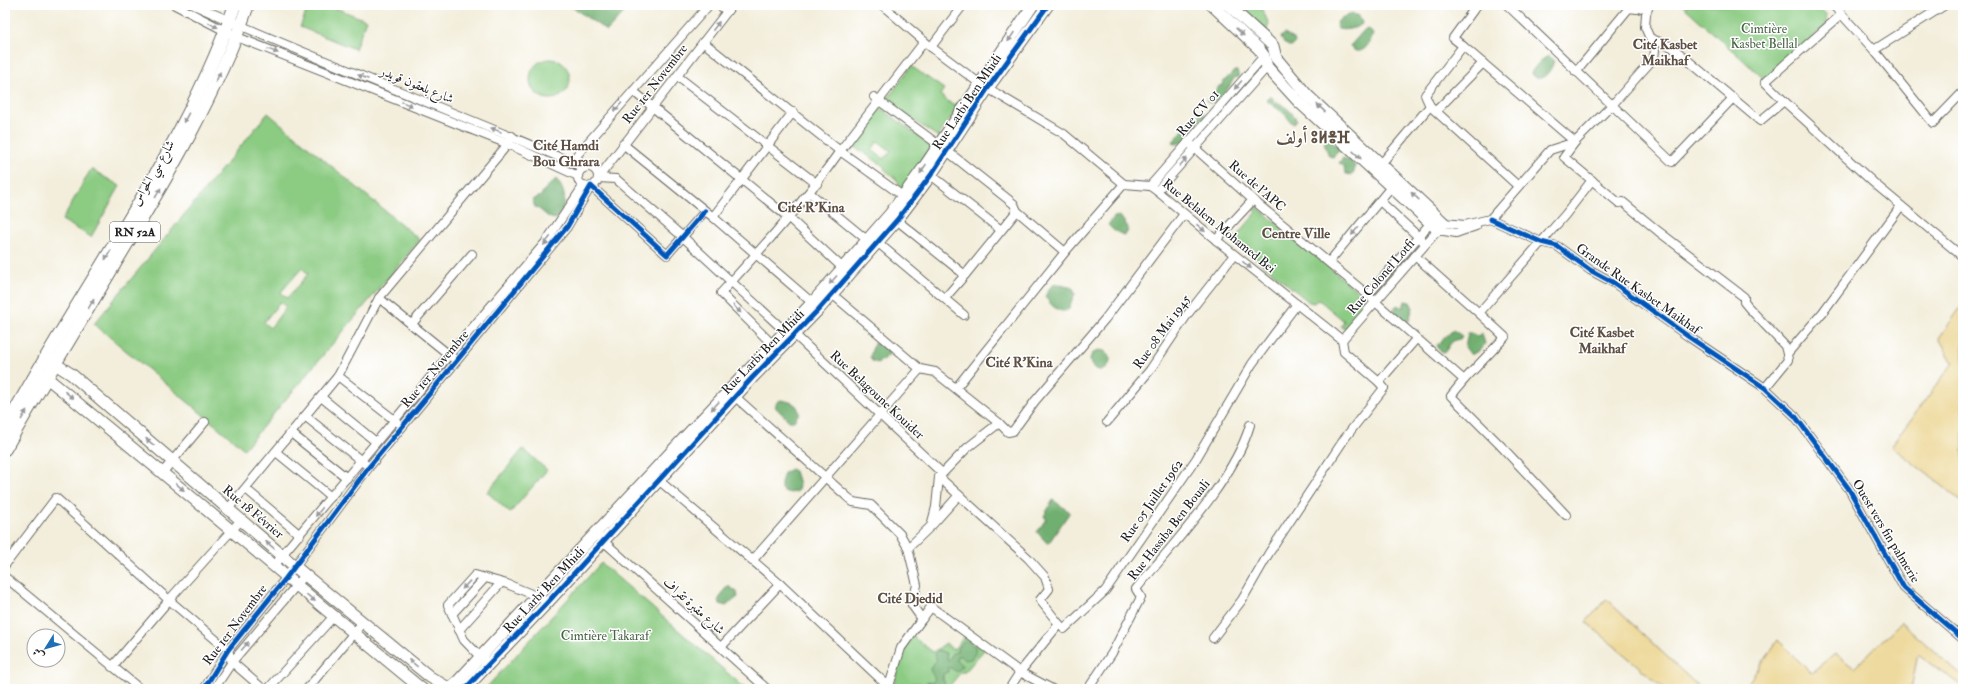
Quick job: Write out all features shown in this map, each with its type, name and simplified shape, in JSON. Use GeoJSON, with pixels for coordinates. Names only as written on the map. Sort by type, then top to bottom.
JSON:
{"type":"FeatureCollection","features":[{"type":"Feature","properties":{"kind":"main road","name":"شارع سي الحواس"},"geometry":{"type":"LineString","coordinates":[[233,29],[235,5]]}},
{"type":"Feature","properties":{"kind":"main road","name":"شارع سي الحواس"},"geometry":{"type":"LineString","coordinates":[[5,429],[42,375],[164,183],[200,117],[233,29],[248,5]]}},
{"type":"Feature","properties":{"kind":"main road","name":"شارع سي الحواس"},"geometry":{"type":"LineString","coordinates":[[5,449],[42,375]]}},
{"type":"Feature","properties":{"kind":"street"},"geometry":{"type":"LineString","coordinates":[[175,5],[233,29]]}},
{"type":"Feature","properties":{"kind":"street"},"geometry":{"type":"LineString","coordinates":[[194,5],[233,29]]}},
{"type":"Feature","properties":{"kind":"street","name":"Rue 1er Novembre"},"geometry":{"type":"LineString","coordinates":[[584,168],[576,156],[709,5]]}},
{"type":"Feature","properties":{"kind":"street"},"geometry":{"type":"LineString","coordinates":[[720,5],[729,8]]}},
{"type":"Feature","properties":{"kind":"street"},"geometry":{"type":"LineString","coordinates":[[882,5],[924,42],[984,85],[1064,134],[1124,184],[1065,252],[956,388]]}},
{"type":"Feature","properties":{"kind":"street"},"geometry":{"type":"LineString","coordinates":[[931,47],[963,5]]}},
{"type":"Feature","properties":{"kind":"street","name":"Rue Larbi Ben Mhidi"},"geometry":{"type":"LineString","coordinates":[[908,199],[984,85],[1033,5]]}},
{"type":"Feature","properties":{"kind":"street","name":"Rue Larbi Ben Mhidi"},"geometry":{"type":"LineString","coordinates":[[984,85],[1048,5]]}},
{"type":"Feature","properties":{"kind":"street"},"geometry":{"type":"LineString","coordinates":[[1212,5],[1259,49],[1264,56],[1267,67],[1299,102],[1377,167]]}},
{"type":"Feature","properties":{"kind":"street"},"geometry":{"type":"LineString","coordinates":[[1228,5],[1273,46],[1276,58],[1307,95],[1377,167],[1437,223],[1456,233],[1487,220],[1550,150],[1575,142]]}},
{"type":"Feature","properties":{"kind":"street"},"geometry":{"type":"LineString","coordinates":[[1476,5],[1453,38],[1575,142]]}},
{"type":"Feature","properties":{"kind":"street"},"geometry":{"type":"LineString","coordinates":[[1507,5],[1551,45],[1555,53],[1613,104],[1672,162],[1733,98]]}},
{"type":"Feature","properties":{"kind":"street"},"geometry":{"type":"LineString","coordinates":[[1627,6],[1637,9],[1648,5]]}},
{"type":"Feature","properties":{"kind":"street"},"geometry":{"type":"LineString","coordinates":[[1645,27],[1648,5]]}},
{"type":"Feature","properties":{"kind":"street"},"geometry":{"type":"LineString","coordinates":[[1833,5],[1874,50],[1933,123],[1963,92]]}},
{"type":"Feature","properties":{"kind":"street"},"geometry":{"type":"LineString","coordinates":[[1874,50],[1945,5]]}},
{"type":"Feature","properties":{"kind":"street"},"geometry":{"type":"LineString","coordinates":[[1576,72],[1627,6]]}},
{"type":"Feature","properties":{"kind":"street"},"geometry":{"type":"LineString","coordinates":[[1627,6],[1642,18],[1652,39],[1655,50],[1654,58],[1613,104],[1575,142],[1564,157],[1619,203],[1623,202],[1658,232],[1744,297],[1744,302],[1749,308],[1785,346],[1787,354],[1788,360],[1765,388]]}},
{"type":"Feature","properties":{"kind":"street","name":"Rue 1er Novembre"},"geometry":{"type":"LineString","coordinates":[[598,178],[729,8]]}},
{"type":"Feature","properties":{"kind":"street"},"geometry":{"type":"LineString","coordinates":[[1842,14],[1765,82],[1784,101],[1901,206],[1963,256]]}},
{"type":"Feature","properties":{"kind":"street","name":"شارع بلعقون قويدر"},"geometry":{"type":"LineString","coordinates":[[233,29],[310,55],[512,136],[584,168]]}},
{"type":"Feature","properties":{"kind":"street","name":"شارع بلعقون قويدر"},"geometry":{"type":"LineString","coordinates":[[233,29],[306,65],[508,144],[578,176]]}},
{"type":"Feature","properties":{"kind":"street"},"geometry":{"type":"LineString","coordinates":[[1652,39],[1672,47],[1760,121],[1784,101]]}},
{"type":"Feature","properties":{"kind":"street"},"geometry":{"type":"LineString","coordinates":[[703,42],[793,112],[840,151],[908,199]]}},
{"type":"Feature","properties":{"kind":"street"},"geometry":{"type":"LineString","coordinates":[[776,347],[721,293],[757,255],[810,193],[877,99],[924,42]]}},
{"type":"Feature","properties":{"kind":"street"},"geometry":{"type":"LineString","coordinates":[[1264,56],[1273,46]]}},
{"type":"Feature","properties":{"kind":"street"},"geometry":{"type":"LineString","coordinates":[[1463,46],[1425,95],[1433,108],[1518,186]]}},
{"type":"Feature","properties":{"kind":"street"},"geometry":{"type":"LineString","coordinates":[[306,65],[310,55]]}},
{"type":"Feature","properties":{"kind":"street","name":"Rue CV 01"},"geometry":{"type":"LineString","coordinates":[[1150,186],[1264,56]]}},
{"type":"Feature","properties":{"kind":"street"},"geometry":{"type":"LineString","coordinates":[[1267,67],[1276,58]]}},
{"type":"Feature","properties":{"kind":"street"},"geometry":{"type":"LineString","coordinates":[[1377,167],[1433,108],[1483,63]]}},
{"type":"Feature","properties":{"kind":"street","name":"Rue CV 01"},"geometry":{"type":"LineString","coordinates":[[1157,191],[1267,67]]}},
{"type":"Feature","properties":{"kind":"street"},"geometry":{"type":"LineString","coordinates":[[677,76],[817,184]]}},
{"type":"Feature","properties":{"kind":"street"},"geometry":{"type":"LineString","coordinates":[[382,95],[385,86]]}},
{"type":"Feature","properties":{"kind":"street"},"geometry":{"type":"LineString","coordinates":[[632,91],[789,218],[846,272]]}},
{"type":"Feature","properties":{"kind":"street"},"geometry":{"type":"LineString","coordinates":[[877,99],[943,148],[1014,204],[1017,211],[1065,252]]}},
{"type":"Feature","properties":{"kind":"street"},"geometry":{"type":"LineString","coordinates":[[446,120],[449,111]]}},
{"type":"Feature","properties":{"kind":"street"},"geometry":{"type":"LineString","coordinates":[[712,217],[793,112]]}},
{"type":"Feature","properties":{"kind":"street"},"geometry":{"type":"LineString","coordinates":[[228,509],[338,376],[379,298],[508,144],[512,136]]}},
{"type":"Feature","properties":{"kind":"street","name":"Rue de l'APC"},"geometry":{"type":"LineString","coordinates":[[1188,142],[1253,200],[1329,262]]}},
{"type":"Feature","properties":{"kind":"street"},"geometry":{"type":"LineString","coordinates":[[623,144],[705,211],[816,306]]}},
{"type":"Feature","properties":{"kind":"street","name":"Rue Larbi Ben Mhidi"},"geometry":{"type":"LineString","coordinates":[[448,688],[485,662],[690,439],[816,306],[908,199],[931,175],[943,148]]}},
{"type":"Feature","properties":{"kind":"street"},"geometry":{"type":"LineString","coordinates":[[588,186],[594,184],[598,178],[595,170],[590,167],[584,168],[578,176],[580,182],[588,186],[667,256],[705,211]]}},
{"type":"Feature","properties":{"kind":"street"},"geometry":{"type":"LineString","coordinates":[[931,175],[1001,230]]}},
{"type":"Feature","properties":{"kind":"street","name":"Rue Belagoune Kouider"},"geometry":{"type":"LineString","coordinates":[[598,178],[616,179],[683,236],[880,414],[941,475],[958,495],[1028,558],[1045,577],[1049,588],[1040,600],[1059,624]]}},
{"type":"Feature","properties":{"kind":"street"},"geometry":{"type":"LineString","coordinates":[[1479,313],[1541,242],[1592,180]]}},
{"type":"Feature","properties":{"kind":"street"},"geometry":{"type":"LineString","coordinates":[[1329,262],[1394,183]]}},
{"type":"Feature","properties":{"kind":"street","name":"Rue Belalem Mohamed Bei"},"geometry":{"type":"LineString","coordinates":[[1124,184],[1150,186],[1157,191],[1234,255],[1342,340]]}},
{"type":"Feature","properties":{"kind":"street","name":"Rue 1er Novembre"},"geometry":{"type":"LineString","coordinates":[[214,686],[228,650],[286,578],[369,467],[456,361],[564,225],[588,186]]}},
{"type":"Feature","properties":{"kind":"street"},"geometry":{"type":"LineString","coordinates":[[810,193],[945,298],[964,315]]}},
{"type":"Feature","properties":{"kind":"street"},"geometry":{"type":"LineString","coordinates":[[1216,240],[1253,200]]}},
{"type":"Feature","properties":{"kind":"street"},"geometry":{"type":"LineString","coordinates":[[1380,201],[1426,244]]}},
{"type":"Feature","properties":{"kind":"street"},"geometry":{"type":"LineString","coordinates":[[1787,354],[1823,312],[1901,206]]}},
{"type":"Feature","properties":{"kind":"street"},"geometry":{"type":"LineString","coordinates":[[945,298],[1017,211]]}},
{"type":"Feature","properties":{"kind":"street"},"geometry":{"type":"LineString","coordinates":[[832,294],[920,369],[935,372],[999,423],[1008,432],[1013,431],[1035,401],[1106,319],[1184,214]]}},
{"type":"Feature","properties":{"kind":"street"},"geometry":{"type":"LineString","coordinates":[[893,217],[965,275]]}},
{"type":"Feature","properties":{"kind":"street","name":"Grande Rue Kasbet Maikhaf"},"geometry":{"type":"LineString","coordinates":[[1487,220],[1541,242],[1557,246],[1590,270],[1614,283],[1688,337],[1765,388],[1785,406]]}},
{"type":"Feature","properties":{"kind":"street","name":"Rue Colonel Lotfi"},"geometry":{"type":"LineString","coordinates":[[1329,262],[1368,295],[1419,237],[1437,223]]}},
{"type":"Feature","properties":{"kind":"street","name":"Rue Colonel Lotfi"},"geometry":{"type":"LineString","coordinates":[[1342,340],[1426,244],[1437,223]]}},
{"type":"Feature","properties":{"kind":"street","name":"Rue 1er Novembre"},"geometry":{"type":"LineString","coordinates":[[274,567],[282,555],[421,387],[545,243],[564,225]]}},
{"type":"Feature","properties":{"kind":"street"},"geometry":{"type":"LineString","coordinates":[[411,325],[472,254]]}},
{"type":"Feature","properties":{"kind":"street","name":"Rue 08 Mai 1945"},"geometry":{"type":"LineString","coordinates":[[1107,422],[1150,370],[1187,315],[1234,255]]}},
{"type":"Feature","properties":{"kind":"street"},"geometry":{"type":"LineString","coordinates":[[1415,256],[1505,337],[1464,380],[1451,396],[1566,515]]}},
{"type":"Feature","properties":{"kind":"street","name":"Rue Larbi Ben Mhidi"},"geometry":{"type":"LineString","coordinates":[[816,306],[832,294],[846,272]]}},
{"type":"Feature","properties":{"kind":"street"},"geometry":{"type":"LineString","coordinates":[[1368,295],[1464,380]]}},
{"type":"Feature","properties":{"kind":"street"},"geometry":{"type":"LineString","coordinates":[[379,298],[456,361]]}},
{"type":"Feature","properties":{"kind":"street","name":"Rue 05 Juillet 1962"},"geometry":{"type":"LineString","coordinates":[[1059,624],[1064,629],[1105,591],[1196,459],[1252,364],[1297,304]]}},
{"type":"Feature","properties":{"kind":"street"},"geometry":{"type":"LineString","coordinates":[[1379,382],[1416,339]]}},
{"type":"Feature","properties":{"kind":"street"},"geometry":{"type":"LineString","coordinates":[[1213,638],[1242,600],[1269,553],[1345,438],[1384,388],[1344,352],[1342,340]]}},
{"type":"Feature","properties":{"kind":"street","name":"Rue 18 Février"},"geometry":{"type":"LineString","coordinates":[[51,361],[71,374],[305,575],[430,677],[448,688]]}},
{"type":"Feature","properties":{"kind":"street"},"geometry":{"type":"LineString","coordinates":[[752,561],[920,369]]}},
{"type":"Feature","properties":{"kind":"street"},"geometry":{"type":"LineString","coordinates":[[42,375],[162,472],[232,530],[286,578],[422,689]]}},
{"type":"Feature","properties":{"kind":"street"},"geometry":{"type":"LineString","coordinates":[[338,376],[402,426]]}},
{"type":"Feature","properties":{"kind":"street"},"geometry":{"type":"LineString","coordinates":[[421,387],[429,393]]}},
{"type":"Feature","properties":{"kind":"street"},"geometry":{"type":"LineString","coordinates":[[732,394],[824,478],[853,502],[870,505],[900,534],[908,548],[917,585],[912,604],[922,619]]}},
{"type":"Feature","properties":{"kind":"street"},"geometry":{"type":"LineString","coordinates":[[321,397],[376,442]]}},
{"type":"Feature","properties":{"kind":"street","name":"Ouest vers fin palmerie"},"geometry":{"type":"LineString","coordinates":[[1785,406],[1795,416],[1850,489],[1904,588],[1963,640]]}},
{"type":"Feature","properties":{"kind":"street"},"geometry":{"type":"LineString","coordinates":[[305,416],[369,467]]}},
{"type":"Feature","properties":{"kind":"street"},"geometry":{"type":"LineString","coordinates":[[162,472],[205,422]]}},
{"type":"Feature","properties":{"kind":"street"},"geometry":{"type":"LineString","coordinates":[[931,526],[936,507],[941,475],[967,448],[999,423]]}},
{"type":"Feature","properties":{"kind":"street","name":"Rue Hassiba Ben Bouali"},"geometry":{"type":"LineString","coordinates":[[1088,689],[1112,653],[1141,597],[1136,589],[1216,489],[1246,441],[1250,425]]}},
{"type":"Feature","properties":{"kind":"street"},"geometry":{"type":"LineString","coordinates":[[291,432],[347,478]]}},
{"type":"Feature","properties":{"kind":"street"},"geometry":{"type":"LineString","coordinates":[[276,452],[331,497]]}},
{"type":"Feature","properties":{"kind":"street"},"geometry":{"type":"LineString","coordinates":[[655,477],[780,584],[888,688],[897,666],[901,648],[931,607],[1020,672],[1052,689]]}},
{"type":"Feature","properties":{"kind":"street"},"geometry":{"type":"LineString","coordinates":[[246,489],[300,535]]}},
{"type":"Feature","properties":{"kind":"street"},"geometry":{"type":"LineString","coordinates":[[908,548],[931,526],[958,495]]}},
{"type":"Feature","properties":{"kind":"street"},"geometry":{"type":"LineString","coordinates":[[5,565],[56,498],[169,600],[228,650],[232,662],[263,689]]}},
{"type":"Feature","properties":{"kind":"street"},"geometry":{"type":"LineString","coordinates":[[112,667],[169,600],[241,520]]}},
{"type":"Feature","properties":{"kind":"street","name":"شارع مقبرة تقراف"},"geometry":{"type":"LineString","coordinates":[[600,538],[722,646],[767,689]]}},
{"type":"Feature","properties":{"kind":"street","name":"Rue 1er Novembre"},"geometry":{"type":"LineString","coordinates":[[204,689],[214,686],[232,662],[305,575]]}},
{"type":"Feature","properties":{"kind":"street"},"geometry":{"type":"LineString","coordinates":[[485,662],[464,640],[448,605],[475,575],[501,582],[543,600]]}},
{"type":"Feature","properties":{"kind":"street"},"geometry":{"type":"LineString","coordinates":[[5,577],[140,689]]}},
{"type":"Feature","properties":{"kind":"street"},"geometry":{"type":"LineString","coordinates":[[459,630],[501,582]]}},
{"type":"Feature","properties":{"kind":"street"},"geometry":{"type":"LineString","coordinates":[[722,646],[780,584]]}},
{"type":"Feature","properties":{"kind":"street"},"geometry":{"type":"LineString","coordinates":[[268,689],[334,616]]}},
{"type":"Feature","properties":{"kind":"street"},"geometry":{"type":"LineString","coordinates":[[307,689],[363,622]]}},
{"type":"Feature","properties":{"kind":"street"},"geometry":{"type":"LineString","coordinates":[[1009,689],[1020,672],[1059,624]]}},
{"type":"Feature","properties":{"kind":"street","name":"Rue Larbi Ben Mhidi"},"geometry":{"type":"LineString","coordinates":[[470,688],[485,662]]}},
{"type":"Feature","properties":{"kind":"green space"},"geometry":{"type":"Polygon","coordinates":[[[309,5],[328,5],[366,20],[355,49],[300,27],[309,5]]]}},
{"type":"Feature","properties":{"kind":"green space"},"geometry":{"type":"Polygon","coordinates":[[[569,5],[631,5],[607,31],[569,5]]]}},
{"type":"Feature","properties":{"kind":"green space"},"geometry":{"type":"Polygon","coordinates":[[[1236,5],[1264,5],[1262,9],[1269,24],[1266,32],[1236,5]]]}},
{"type":"Feature","properties":{"kind":"green space","name":"Cimtière Kasbet Bellal"},"geometry":{"type":"Polygon","coordinates":[[[1682,5],[1816,5],[1826,14],[1827,24],[1769,76],[1763,78],[1682,5]]]}},
{"type":"Feature","properties":{"kind":"green space"},"geometry":{"type":"Polygon","coordinates":[[[1352,14],[1359,17],[1362,24],[1351,29],[1338,29],[1336,23],[1341,18],[1352,14]]]}},
{"type":"Feature","properties":{"kind":"green space"},"geometry":{"type":"Polygon","coordinates":[[[1369,29],[1373,34],[1370,42],[1364,49],[1358,51],[1350,47],[1363,31],[1369,29]]]}},
{"type":"Feature","properties":{"kind":"green space"},"geometry":{"type":"Polygon","coordinates":[[[1284,34],[1294,39],[1295,42],[1292,47],[1282,41],[1281,37],[1284,34]]]}},
{"type":"Feature","properties":{"kind":"green space"},"geometry":{"type":"Polygon","coordinates":[[[1549,56],[1554,61],[1551,69],[1546,75],[1539,78],[1531,74],[1538,64],[1549,56]]]}},
{"type":"Feature","properties":{"kind":"green space"},"geometry":{"type":"Polygon","coordinates":[[[554,59],[561,62],[567,68],[570,79],[569,87],[561,96],[554,99],[546,99],[539,96],[531,87],[530,75],[533,68],[542,60],[554,59]]]}},
{"type":"Feature","properties":{"kind":"green space"},"geometry":{"type":"Polygon","coordinates":[[[911,66],[944,89],[940,95],[954,106],[959,100],[960,104],[938,137],[886,101],[911,66]]]}},
{"type":"Feature","properties":{"kind":"green space"},"geometry":{"type":"Polygon","coordinates":[[[1234,71],[1237,71],[1239,77],[1234,78],[1227,90],[1217,100],[1209,103],[1207,101],[1210,96],[1219,86],[1223,85],[1224,81],[1234,71]]]}},
{"type":"Feature","properties":{"kind":"green space"},"geometry":{"type":"Polygon","coordinates":[[[1269,96],[1273,98],[1273,101],[1287,108],[1297,120],[1294,123],[1291,122],[1285,114],[1267,101],[1269,96]]]}},
{"type":"Feature","properties":{"kind":"green space"},"geometry":{"type":"Polygon","coordinates":[[[881,108],[929,144],[931,149],[906,185],[902,188],[896,179],[884,169],[885,167],[855,147],[851,151],[848,149],[881,108]],[[878,141],[872,150],[884,159],[891,151],[878,141]]]}},
{"type":"Feature","properties":{"kind":"green space"},"geometry":{"type":"Polygon","coordinates":[[[1203,112],[1205,118],[1200,119],[1187,139],[1183,142],[1175,144],[1173,142],[1178,136],[1203,112]]]}},
{"type":"Feature","properties":{"kind":"green space"},"geometry":{"type":"Polygon","coordinates":[[[268,113],[420,240],[244,449],[94,324],[268,113]],[[302,268],[281,292],[287,298],[308,274],[302,268]],[[280,302],[264,322],[270,328],[286,307],[280,302]]]}},
{"type":"Feature","properties":{"kind":"green space"},"geometry":{"type":"Polygon","coordinates":[[[1327,140],[1333,142],[1339,148],[1339,151],[1333,157],[1329,156],[1324,143],[1327,140]]]}},
{"type":"Feature","properties":{"kind":"green space"},"geometry":{"type":"Polygon","coordinates":[[[1343,158],[1349,160],[1355,165],[1354,173],[1352,175],[1345,174],[1344,166],[1339,163],[1343,158]]]}},
{"type":"Feature","properties":{"kind":"green space"},"geometry":{"type":"Polygon","coordinates":[[[91,169],[120,186],[91,237],[62,220],[91,169]]]}},
{"type":"Feature","properties":{"kind":"green space"},"geometry":{"type":"Polygon","coordinates":[[[556,179],[564,194],[564,204],[562,210],[555,219],[549,217],[535,207],[532,200],[541,196],[543,191],[556,179]]]}},
{"type":"Feature","properties":{"kind":"green space"},"geometry":{"type":"Polygon","coordinates":[[[1256,206],[1369,301],[1370,303],[1348,328],[1343,329],[1341,325],[1344,321],[1319,300],[1314,303],[1309,302],[1229,237],[1231,235],[1235,238],[1257,212],[1254,209],[1256,206]]]}},
{"type":"Feature","properties":{"kind":"green space"},"geometry":{"type":"Polygon","coordinates":[[[1120,216],[1128,227],[1127,233],[1123,235],[1113,230],[1108,225],[1114,217],[1120,216]]]}},
{"type":"Feature","properties":{"kind":"green space"},"geometry":{"type":"Polygon","coordinates":[[[1056,284],[1073,288],[1075,294],[1068,310],[1061,311],[1057,309],[1045,297],[1050,287],[1056,284]]]}},
{"type":"Feature","properties":{"kind":"green space"},"geometry":{"type":"Polygon","coordinates":[[[1405,301],[1410,302],[1413,308],[1408,323],[1393,310],[1397,305],[1403,308],[1405,301]]]}},
{"type":"Feature","properties":{"kind":"green space"},"geometry":{"type":"Polygon","coordinates":[[[1453,330],[1462,336],[1460,339],[1452,342],[1444,353],[1437,348],[1437,345],[1453,330]]]}},
{"type":"Feature","properties":{"kind":"green space"},"geometry":{"type":"Polygon","coordinates":[[[1468,333],[1477,336],[1482,333],[1485,344],[1480,350],[1471,355],[1465,347],[1468,333]]]}},
{"type":"Feature","properties":{"kind":"green space"},"geometry":{"type":"Polygon","coordinates":[[[874,343],[885,345],[890,354],[878,363],[872,361],[870,357],[874,343]]]}},
{"type":"Feature","properties":{"kind":"green space"},"geometry":{"type":"Polygon","coordinates":[[[1096,350],[1104,350],[1110,356],[1110,364],[1104,370],[1096,370],[1090,364],[1090,356],[1096,350]]]}},
{"type":"Feature","properties":{"kind":"green space"},"geometry":{"type":"Polygon","coordinates":[[[781,400],[791,402],[796,405],[799,413],[794,421],[789,421],[775,407],[777,402],[781,400]]]}},
{"type":"Feature","properties":{"kind":"green space"},"geometry":{"type":"Polygon","coordinates":[[[523,449],[547,470],[510,513],[487,492],[523,449]]]}},
{"type":"Feature","properties":{"kind":"green space"},"geometry":{"type":"Polygon","coordinates":[[[791,469],[795,471],[799,484],[798,491],[791,493],[781,489],[781,483],[784,473],[791,469]]]}},
{"type":"Feature","properties":{"kind":"green space"},"geometry":{"type":"Polygon","coordinates":[[[1053,500],[1070,512],[1048,544],[1037,532],[1046,519],[1044,516],[1053,500]]]}},
{"type":"Feature","properties":{"kind":"green space","name":"Cimtière Takaraf"},"geometry":{"type":"Polygon","coordinates":[[[601,563],[746,689],[486,688],[601,563]]]}},
{"type":"Feature","properties":{"kind":"green space"},"geometry":{"type":"Polygon","coordinates":[[[728,586],[737,592],[738,597],[726,606],[720,604],[718,601],[728,586]]]}},
{"type":"Feature","properties":{"kind":"green space"},"geometry":{"type":"Polygon","coordinates":[[[966,635],[984,650],[965,672],[961,672],[947,689],[942,689],[944,687],[943,674],[949,667],[953,668],[962,666],[956,659],[957,656],[961,656],[967,660],[957,652],[949,660],[934,654],[937,660],[931,666],[935,679],[933,682],[927,683],[926,689],[919,688],[920,683],[912,683],[913,689],[892,689],[905,646],[913,637],[933,652],[946,643],[953,650],[966,635]]]}},
{"type":"Feature","properties":{"kind":"green space"},"geometry":{"type":"Polygon","coordinates":[[[965,641],[975,646],[976,652],[971,659],[965,660],[961,656],[957,656],[956,659],[962,666],[957,672],[949,667],[948,672],[943,674],[942,680],[945,682],[942,689],[926,689],[927,682],[932,682],[935,679],[930,670],[931,666],[937,660],[934,654],[938,650],[946,653],[947,659],[949,660],[951,654],[957,652],[957,648],[965,641]]]}},
{"type":"Feature","properties":{"kind":"sand"},"geometry":{"type":"Polygon","coordinates":[[[1963,304],[1963,502],[1891,446],[1953,363],[1939,338],[1963,304]]]}},
{"type":"Feature","properties":{"kind":"sand"},"geometry":{"type":"Polygon","coordinates":[[[1606,599],[1701,689],[1665,689],[1586,622],[1606,599]]]}},
{"type":"Feature","properties":{"kind":"sand"},"geometry":{"type":"Polygon","coordinates":[[[1901,622],[1963,677],[1963,687],[1918,654],[1911,689],[1754,689],[1748,683],[1778,640],[1811,673],[1835,653],[1854,668],[1901,622]]]}},
{"type":"Feature","properties":{"kind":"cycle path"},"geometry":{"type":"LineString","coordinates":[[465,689],[547,603],[752,378],[819,309],[897,220],[931,175],[988,88],[1048,5]]}},
{"type":"Feature","properties":{"kind":"cycle path"},"geometry":{"type":"LineString","coordinates":[[204,689],[228,650],[286,578],[369,467],[567,227],[591,186],[667,255],[705,211]]}},
{"type":"Feature","properties":{"kind":"cycle path"},"geometry":{"type":"LineString","coordinates":[[1490,219],[1541,242],[1557,246],[1590,270],[1614,283],[1689,337],[1765,388],[1795,416],[1849,489],[1904,588],[1963,639]]}},
{"type":"Feature","properties":{"kind":"district","name":"Cité Kasbet Maikhaf"},"geometry":{"type":"Point","coordinates":[1665,52]}},
{"type":"Feature","properties":{"kind":"district","name":"أولف ⵓⵍⴻⴼ"},"geometry":{"type":"Point","coordinates":[1313,137]}},
{"type":"Feature","properties":{"kind":"district","name":"Cité Hamdi Bou Ghrara"},"geometry":{"type":"Point","coordinates":[566,154]}},
{"type":"Feature","properties":{"kind":"district","name":"Cité R'Kina"},"geometry":{"type":"Point","coordinates":[811,207]}},
{"type":"Feature","properties":{"kind":"district","name":"Centre Ville"},"geometry":{"type":"Point","coordinates":[1296,233]}},
{"type":"Feature","properties":{"kind":"district","name":"Cité Kasbet Maikhaf"},"geometry":{"type":"Point","coordinates":[1602,340]}},
{"type":"Feature","properties":{"kind":"district","name":"Cité R'Kina"},"geometry":{"type":"Point","coordinates":[1019,362]}},
{"type":"Feature","properties":{"kind":"district","name":"Cité Djedid"},"geometry":{"type":"Point","coordinates":[910,598]}}]}
